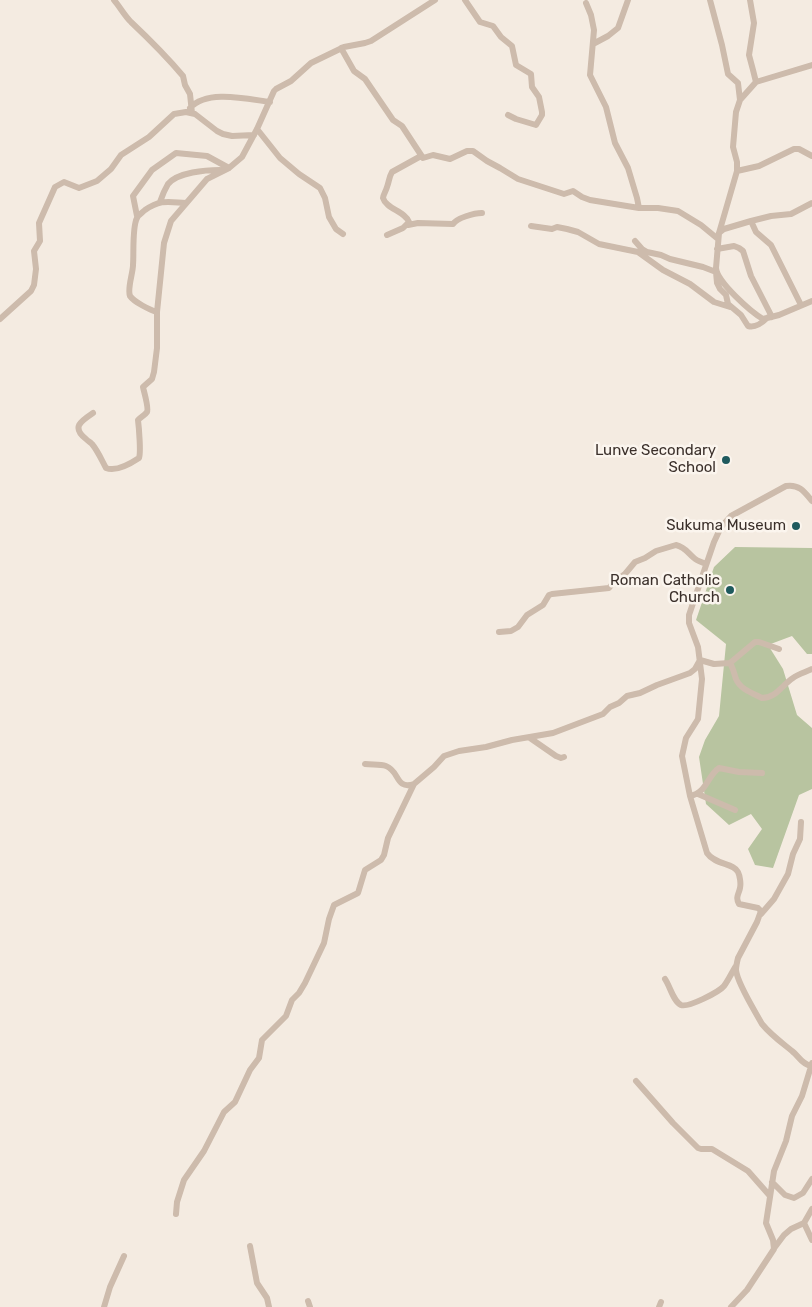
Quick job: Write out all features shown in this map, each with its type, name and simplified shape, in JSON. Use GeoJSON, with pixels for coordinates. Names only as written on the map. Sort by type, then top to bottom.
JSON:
{"type":"FeatureCollection","features":[{"type":"Feature","properties":{"kind":"street"},"geometry":{"type":"LineString","coordinates":[[114,0],[129,20],[182,75],[190,94],[189,111]]}},
{"type":"Feature","properties":{"kind":"street"},"geometry":{"type":"LineString","coordinates":[[92,413],[79,423],[78,428],[82,435],[93,445],[106,468],[109,470],[116,469],[139,458],[138,420],[148,409],[143,387],[152,379],[154,372],[157,348],[157,312],[164,244],[171,221],[207,179],[227,169],[242,157],[256,132],[276,88],[291,81],[307,65],[341,48],[371,41],[435,0]]}},
{"type":"Feature","properties":{"kind":"street"},"geometry":{"type":"LineString","coordinates":[[465,0],[480,22],[493,26],[501,37],[512,46],[516,65],[531,75],[532,87],[539,97],[542,112],[537,124],[534,125],[508,114]]}},
{"type":"Feature","properties":{"kind":"street"},"geometry":{"type":"LineString","coordinates":[[593,44],[618,28],[628,0]]}},
{"type":"Feature","properties":{"kind":"street"},"geometry":{"type":"LineString","coordinates":[[710,0],[728,74],[738,83],[740,100]]}},
{"type":"Feature","properties":{"kind":"street"},"geometry":{"type":"LineString","coordinates":[[750,0],[754,23],[748,55],[756,82]]}},
{"type":"Feature","properties":{"kind":"street"},"geometry":{"type":"LineString","coordinates":[[586,3],[594,30],[590,75],[606,107],[615,143],[628,168],[639,208]]}},
{"type":"Feature","properties":{"kind":"street"},"geometry":{"type":"LineString","coordinates":[[341,48],[354,71],[365,79],[393,120],[402,126],[421,156]]}},
{"type":"Feature","properties":{"kind":"street"},"geometry":{"type":"LineString","coordinates":[[730,307],[725,294],[717,283],[717,249],[718,236],[737,171],[733,147],[736,112],[740,100],[756,82],[812,65]]}},
{"type":"Feature","properties":{"kind":"street"},"geometry":{"type":"LineString","coordinates":[[0,319],[31,290],[34,284],[36,269],[34,251],[40,241],[39,224],[57,185],[64,182],[79,188],[97,181],[122,155],[148,137],[170,116],[189,111],[197,101],[217,97],[270,102]]}},
{"type":"Feature","properties":{"kind":"street"},"geometry":{"type":"LineString","coordinates":[[189,111],[223,134],[232,136],[256,132]]}},
{"type":"Feature","properties":{"kind":"street"},"geometry":{"type":"LineString","coordinates":[[256,132],[280,158],[320,188],[325,198],[329,217],[334,227],[343,234]]}},
{"type":"Feature","properties":{"kind":"street"},"geometry":{"type":"LineString","coordinates":[[737,171],[759,166],[794,149],[799,149],[812,156]]}},
{"type":"Feature","properties":{"kind":"street"},"geometry":{"type":"LineString","coordinates":[[408,225],[409,222],[406,217],[384,200],[383,196],[390,173],[421,156],[424,158],[433,155],[450,159],[467,151],[474,151],[488,162],[518,179],[564,194],[573,190],[590,200],[639,208],[678,211],[718,236]]}},
{"type":"Feature","properties":{"kind":"street"},"geometry":{"type":"LineString","coordinates":[[157,312],[151,311],[138,303],[132,298],[130,292],[134,228],[137,216],[133,196],[152,170],[178,153],[190,155],[203,154],[211,157],[227,169]]}},
{"type":"Feature","properties":{"kind":"street"},"geometry":{"type":"LineString","coordinates":[[160,202],[167,186],[176,178],[207,170],[227,169]]}},
{"type":"Feature","properties":{"kind":"street"},"geometry":{"type":"LineString","coordinates":[[137,216],[152,205],[160,202],[186,204]]}},
{"type":"Feature","properties":{"kind":"street"},"geometry":{"type":"LineString","coordinates":[[718,236],[724,229],[771,216],[788,214],[812,204]]}},
{"type":"Feature","properties":{"kind":"street"},"geometry":{"type":"LineString","coordinates":[[387,235],[408,225],[418,223],[453,224],[457,220],[476,213],[482,213]]}},
{"type":"Feature","properties":{"kind":"street"},"geometry":{"type":"LineString","coordinates":[[751,221],[756,232],[771,245],[801,305]]}},
{"type":"Feature","properties":{"kind":"street"},"geometry":{"type":"LineString","coordinates":[[531,226],[567,229],[578,232],[599,244],[638,252],[663,270],[690,284],[714,302],[730,307],[741,315],[746,325],[750,327],[770,317]]}},
{"type":"Feature","properties":{"kind":"street"},"geometry":{"type":"LineString","coordinates":[[635,241],[647,252],[716,272],[735,295],[760,318],[770,317],[812,301]]}},
{"type":"Feature","properties":{"kind":"street"},"geometry":{"type":"LineString","coordinates":[[717,249],[734,246],[743,251],[751,276],[770,317]]}},
{"type":"Feature","properties":{"kind":"street"},"geometry":{"type":"LineString","coordinates":[[761,914],[760,909],[738,902],[740,884],[738,870],[713,860],[709,856],[690,796],[682,756],[686,738],[697,722],[699,715],[702,678],[698,646],[689,615],[714,542],[721,527],[732,516],[789,486],[802,488],[812,501]]}},
{"type":"Feature","properties":{"kind":"street"},"geometry":{"type":"LineString","coordinates":[[499,632],[510,631],[518,626],[527,615],[543,604],[552,594],[609,588],[633,564],[656,551],[679,545],[685,548],[696,560],[706,564]]}},
{"type":"Feature","properties":{"kind":"street"},"geometry":{"type":"LineString","coordinates":[[700,660],[716,664],[730,663],[755,642],[779,649]]}},
{"type":"Feature","properties":{"kind":"street"},"geometry":{"type":"LineString","coordinates":[[365,764],[386,766],[403,785],[408,786],[414,784],[447,755],[553,733],[603,714],[628,696],[690,673],[700,660]]}},
{"type":"Feature","properties":{"kind":"street"},"geometry":{"type":"LineString","coordinates":[[730,663],[740,685],[762,698],[775,694],[794,677],[812,669]]}},
{"type":"Feature","properties":{"kind":"street"},"geometry":{"type":"LineString","coordinates":[[530,738],[556,756],[564,757]]}},
{"type":"Feature","properties":{"kind":"street"},"geometry":{"type":"LineString","coordinates":[[690,796],[698,794],[719,768],[739,772],[762,773]]}},
{"type":"Feature","properties":{"kind":"street"},"geometry":{"type":"LineString","coordinates":[[176,1214],[178,1198],[184,1180],[204,1151],[224,1112],[233,1104],[250,1070],[259,1058],[262,1040],[286,1016],[292,1000],[305,983],[324,942],[334,905],[358,893],[365,870],[381,860],[388,838],[414,784]]}},
{"type":"Feature","properties":{"kind":"street"},"geometry":{"type":"LineString","coordinates":[[698,794],[735,810]]}},
{"type":"Feature","properties":{"kind":"street"},"geometry":{"type":"LineString","coordinates":[[665,979],[676,1000],[681,1005],[688,1006],[723,987],[761,914],[774,899],[788,874],[792,854],[800,839],[801,822]]}},
{"type":"Feature","properties":{"kind":"street"},"geometry":{"type":"LineString","coordinates":[[736,965],[739,982],[762,1024],[802,1062],[811,1065],[802,1096],[792,1116],[786,1141],[777,1161],[772,1182],[766,1223],[775,1247]]}},
{"type":"Feature","properties":{"kind":"street"},"geometry":{"type":"LineString","coordinates":[[636,1081],[698,1148],[701,1150],[712,1150],[748,1171],[770,1196]]}},
{"type":"Feature","properties":{"kind":"street"},"geometry":{"type":"LineString","coordinates":[[772,1182],[785,1196],[794,1198],[803,1193],[812,1179]]}},
{"type":"Feature","properties":{"kind":"street"},"geometry":{"type":"LineString","coordinates":[[731,1307],[767,1262],[784,1235],[791,1229],[804,1223],[812,1209]]}},
{"type":"Feature","properties":{"kind":"street"},"geometry":{"type":"LineString","coordinates":[[804,1223],[812,1240]]}},
{"type":"Feature","properties":{"kind":"street"},"geometry":{"type":"LineString","coordinates":[[250,1246],[257,1283],[267,1298],[268,1307]]}},
{"type":"Feature","properties":{"kind":"street"},"geometry":{"type":"LineString","coordinates":[[104,1307],[110,1287],[124,1256]]}},
{"type":"Feature","properties":{"kind":"green space"},"geometry":{"type":"Polygon","coordinates":[[[735,547],[812,548],[812,654],[807,654],[792,636],[768,645],[783,669],[797,715],[812,728],[812,789],[799,795],[773,868],[755,865],[748,849],[762,829],[751,814],[729,825],[706,804],[699,757],[705,740],[719,716],[726,644],[696,620],[714,567],[735,547]]]}},
{"type":"Feature","properties":{"kind":"place","name":"Lunve Secondary School"},"geometry":{"type":"Point","coordinates":[726,460]}},
{"type":"Feature","properties":{"kind":"place","name":"Sukuma Museum"},"geometry":{"type":"Point","coordinates":[796,526]}},
{"type":"Feature","properties":{"kind":"place","name":"Roman Catholic Church"},"geometry":{"type":"Point","coordinates":[730,590]}}]}
